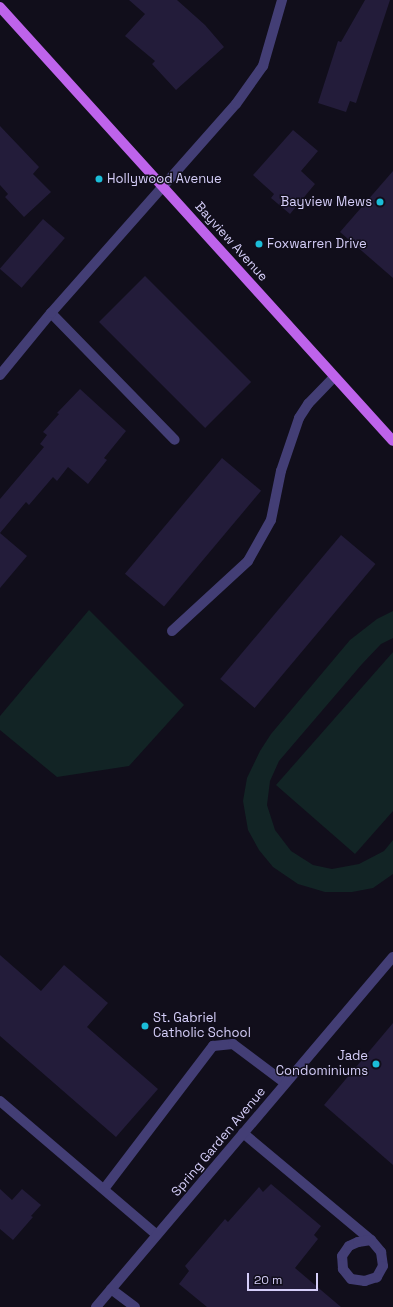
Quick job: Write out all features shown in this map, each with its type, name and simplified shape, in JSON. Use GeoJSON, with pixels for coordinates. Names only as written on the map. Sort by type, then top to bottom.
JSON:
{"type":"FeatureCollection","features":[{"type":"Feature","properties":{"kind":"main road","name":"Bayview Avenue"},"geometry":{"type":"LineString","coordinates":[[0,7],[393,441]]}},
{"type":"Feature","properties":{"kind":"street"},"geometry":{"type":"LineString","coordinates":[[0,375],[51,313],[236,104],[263,66],[282,0]]}},
{"type":"Feature","properties":{"kind":"street"},"geometry":{"type":"LineString","coordinates":[[51,313],[176,440]]}},
{"type":"Feature","properties":{"kind":"street"},"geometry":{"type":"LineString","coordinates":[[172,631],[248,561],[271,520],[281,471],[299,418],[308,404],[334,377]]}},
{"type":"Feature","properties":{"kind":"street","name":"Spring Garden Avenue"},"geometry":{"type":"LineString","coordinates":[[96,1307],[393,957]]}},
{"type":"Feature","properties":{"kind":"street"},"geometry":{"type":"LineString","coordinates":[[104,1189],[213,1046],[233,1044],[285,1083]]}},
{"type":"Feature","properties":{"kind":"street"},"geometry":{"type":"LineString","coordinates":[[0,1101],[157,1235]]}},
{"type":"Feature","properties":{"kind":"street"},"geometry":{"type":"LineString","coordinates":[[243,1133],[371,1240],[381,1252],[383,1266],[376,1277],[365,1281],[351,1279],[343,1269],[342,1256],[349,1246],[358,1242],[371,1240]]}},
{"type":"Feature","properties":{"kind":"street"},"geometry":{"type":"LineString","coordinates":[[111,1289],[135,1307]]}},
{"type":"Feature","properties":{"kind":"shaded area"},"geometry":{"type":"Polygon","coordinates":[[[89,610],[184,705],[129,766],[57,777],[0,730],[0,716],[89,610]]]}},
{"type":"Feature","properties":{"kind":"shaded area"},"geometry":{"type":"Polygon","coordinates":[[[393,611],[393,638],[381,644],[362,664],[279,761],[270,781],[267,805],[275,830],[291,851],[313,865],[332,869],[359,864],[384,851],[393,840],[393,874],[373,888],[352,892],[325,892],[298,884],[273,867],[259,850],[248,830],[243,801],[247,778],[260,751],[271,734],[350,640],[377,619],[393,611]]]}},
{"type":"Feature","properties":{"kind":"shaded area"},"geometry":{"type":"Polygon","coordinates":[[[393,652],[393,811],[355,854],[276,785],[393,652]]]}},
{"type":"Feature","properties":{"kind":"building"},"geometry":{"type":"Polygon","coordinates":[[[129,0],[177,0],[205,25],[224,47],[176,90],[152,64],[155,61],[125,36],[145,14],[129,0]]]}},
{"type":"Feature","properties":{"kind":"building"},"geometry":{"type":"Polygon","coordinates":[[[365,0],[390,0],[356,103],[350,101],[346,112],[318,103],[338,41],[341,42],[365,0]]]}},
{"type":"Feature","properties":{"kind":"building"},"geometry":{"type":"Polygon","coordinates":[[[0,126],[39,167],[33,174],[51,192],[24,217],[5,197],[8,194],[0,185],[0,126]]]}},
{"type":"Feature","properties":{"kind":"building"},"geometry":{"type":"Polygon","coordinates":[[[293,130],[318,151],[301,171],[315,184],[290,214],[271,198],[274,194],[253,175],[293,130]]]}},
{"type":"Feature","properties":{"kind":"building","name":"Bayview Mews"},"geometry":{"type":"Polygon","coordinates":[[[393,171],[393,278],[340,232],[393,171]]]}},
{"type":"Feature","properties":{"kind":"building"},"geometry":{"type":"Polygon","coordinates":[[[43,219],[65,238],[22,288],[0,268],[43,219]]]}},
{"type":"Feature","properties":{"kind":"building"},"geometry":{"type":"Polygon","coordinates":[[[145,276],[251,382],[205,428],[99,322],[145,276]]]}},
{"type":"Feature","properties":{"kind":"building"},"geometry":{"type":"Polygon","coordinates":[[[80,389],[126,431],[104,458],[107,460],[88,484],[68,467],[57,481],[53,477],[29,505],[26,502],[0,533],[0,499],[44,447],[40,444],[47,435],[43,432],[59,414],[57,413],[80,389]]]}},
{"type":"Feature","properties":{"kind":"building"},"geometry":{"type":"Polygon","coordinates":[[[222,458],[261,491],[164,606],[125,574],[222,458]]]}},
{"type":"Feature","properties":{"kind":"building"},"geometry":{"type":"Polygon","coordinates":[[[0,533],[27,556],[0,588],[0,533]]]}},
{"type":"Feature","properties":{"kind":"building"},"geometry":{"type":"Polygon","coordinates":[[[341,535],[375,564],[255,708],[220,679],[341,535]]]}},
{"type":"Feature","properties":{"kind":"building"},"geometry":{"type":"Polygon","coordinates":[[[0,955],[41,991],[64,965],[108,1003],[87,1027],[158,1089],[116,1137],[0,1036],[0,955]]]}},
{"type":"Feature","properties":{"kind":"building","name":"Jade Condominiums"},"geometry":{"type":"Polygon","coordinates":[[[393,1023],[393,1165],[324,1105],[393,1023]]]}},
{"type":"Feature","properties":{"kind":"building"},"geometry":{"type":"Polygon","coordinates":[[[271,1184],[321,1226],[314,1235],[318,1239],[295,1268],[341,1307],[207,1307],[179,1284],[189,1271],[185,1266],[225,1219],[228,1222],[259,1187],[263,1192],[271,1184]]]}},
{"type":"Feature","properties":{"kind":"building"},"geometry":{"type":"Polygon","coordinates":[[[0,1189],[12,1200],[22,1189],[41,1205],[31,1216],[33,1217],[13,1240],[0,1229],[0,1189]]]}},
{"type":"Feature","properties":{"kind":"place","name":"Hollywood Avenue"},"geometry":{"type":"Point","coordinates":[99,179]}},
{"type":"Feature","properties":{"kind":"place","name":"Bayview Mews"},"geometry":{"type":"Point","coordinates":[380,202]}},
{"type":"Feature","properties":{"kind":"place","name":"Foxwarren Drive"},"geometry":{"type":"Point","coordinates":[259,244]}},
{"type":"Feature","properties":{"kind":"place","name":"St. Gabriel Catholic School"},"geometry":{"type":"Point","coordinates":[145,1026]}},
{"type":"Feature","properties":{"kind":"place","name":"Jade Condominiums"},"geometry":{"type":"Point","coordinates":[376,1064]}}]}
